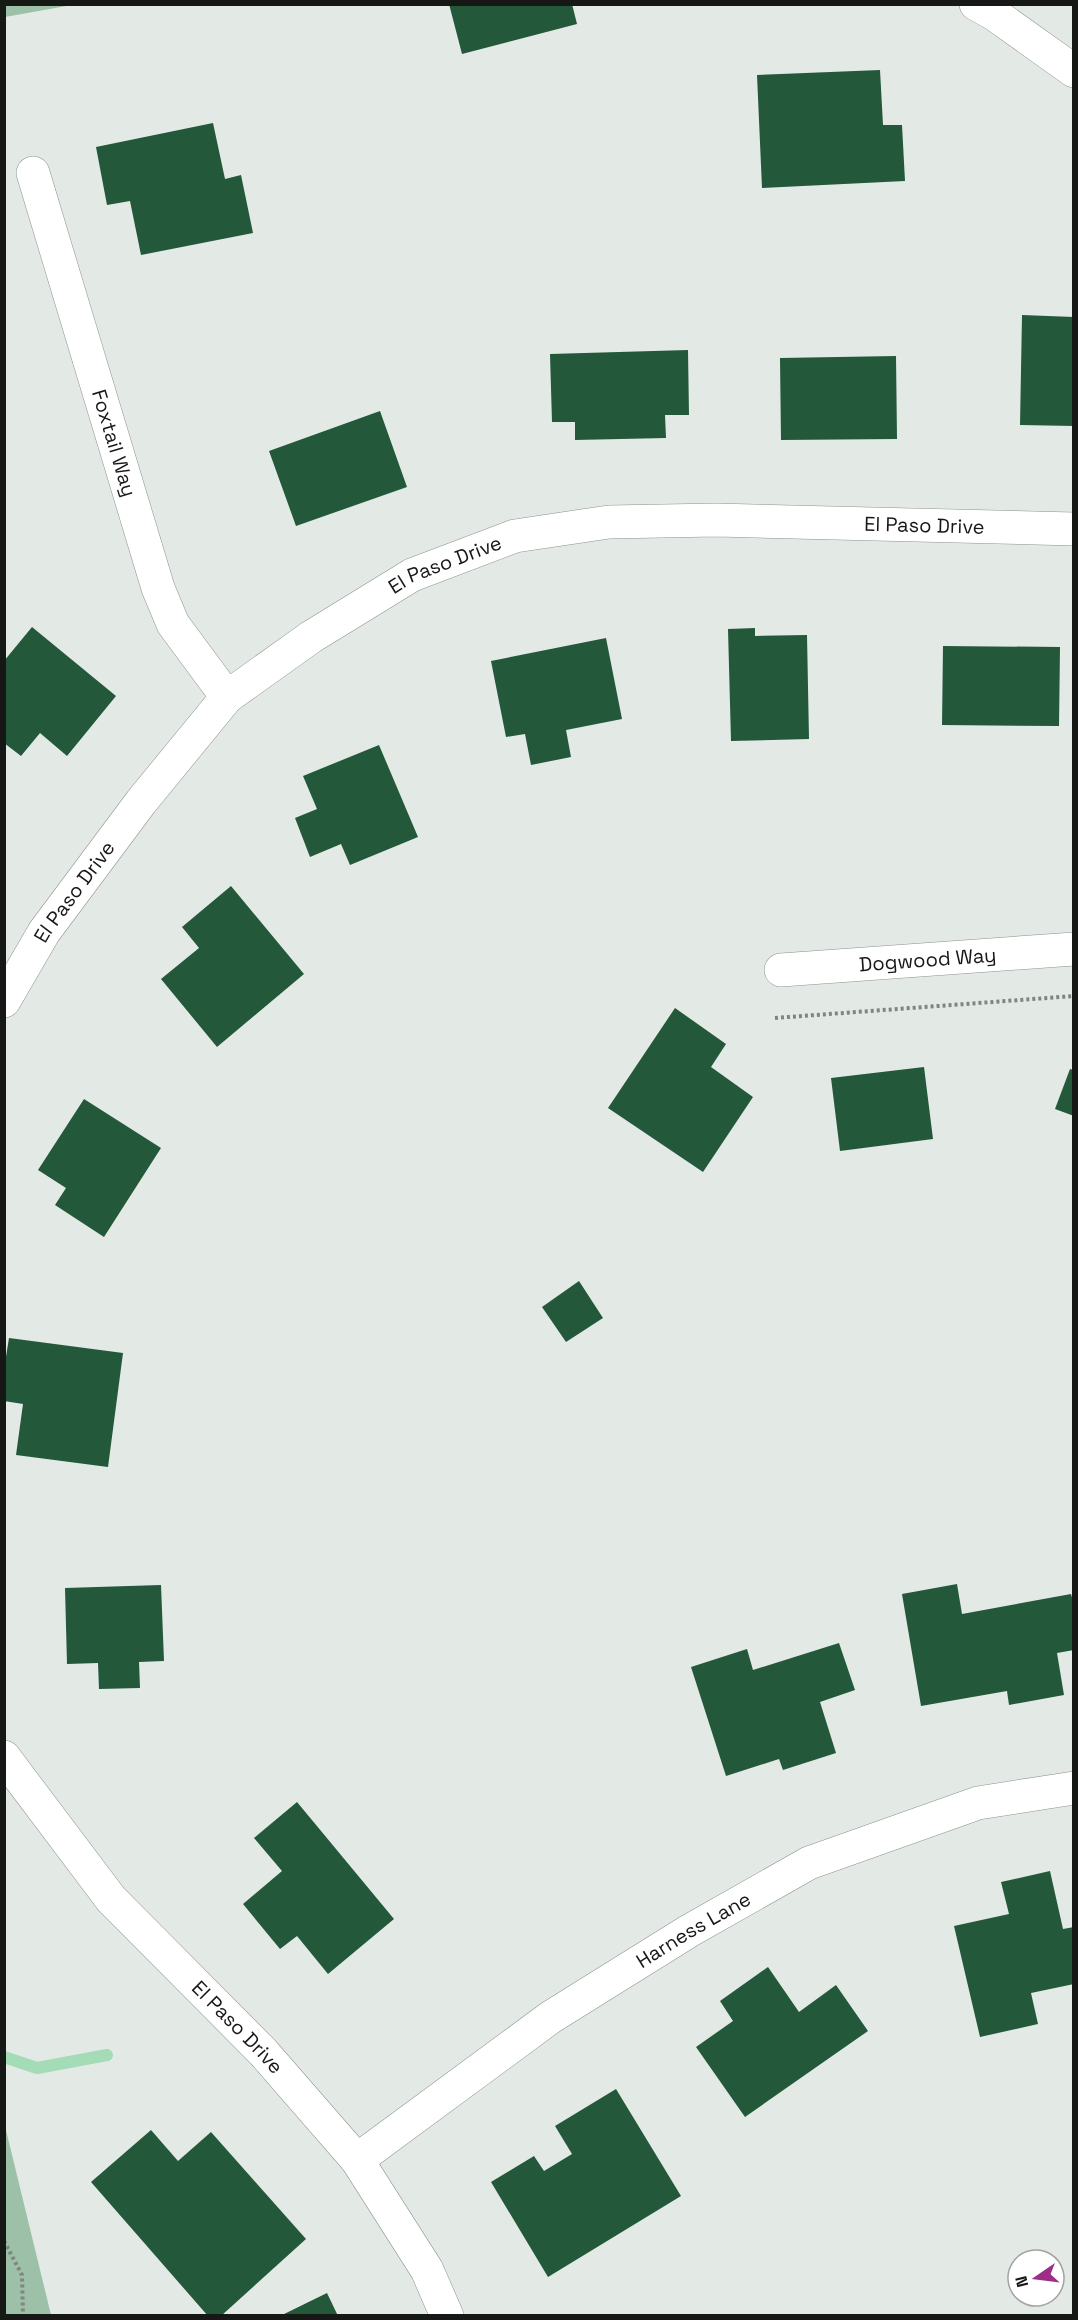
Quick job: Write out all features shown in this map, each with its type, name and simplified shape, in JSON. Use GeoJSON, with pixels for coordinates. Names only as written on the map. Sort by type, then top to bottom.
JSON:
{"type":"FeatureCollection","features":[{"type":"Feature","properties":{"kind":"street"},"geometry":{"type":"LineString","coordinates":[[976,4],[1074,71]]}},
{"type":"Feature","properties":{"kind":"street","name":"Foxtail Way"},"geometry":{"type":"LineString","coordinates":[[33,173],[158,588],[173,624],[227,697]]}},
{"type":"Feature","properties":{"kind":"street","name":"El Paso Drive"},"geometry":{"type":"LineString","coordinates":[[4,1001],[44,932],[141,802],[227,697],[311,637],[412,575],[515,536],[609,522],[716,520],[1074,529]]}},
{"type":"Feature","properties":{"kind":"street","name":"Dogwood Way"},"geometry":{"type":"LineString","coordinates":[[781,970],[1074,949]]}},
{"type":"Feature","properties":{"kind":"street","name":"El Paso Drive"},"geometry":{"type":"LineString","coordinates":[[4,1757],[111,1899],[262,2052],[357,2160],[427,2270],[447,2316]]}},
{"type":"Feature","properties":{"kind":"street","name":"Harness Lane"},"geometry":{"type":"LineString","coordinates":[[357,2160],[551,2017],[689,1931],[809,1863],[978,1803],[1074,1788]]}},
{"type":"Feature","properties":{"kind":"path"},"geometry":{"type":"LineString","coordinates":[[775,1018],[1074,996]]}},
{"type":"Feature","properties":{"kind":"path"},"geometry":{"type":"LineString","coordinates":[[4,2241],[22,2275],[23,2316]]}},
{"type":"Feature","properties":{"kind":"green space"},"geometry":{"type":"Polygon","coordinates":[[[5,4],[72,4],[72,5],[5,17],[5,4]]]}},
{"type":"Feature","properties":{"kind":"green space"},"geometry":{"type":"Polygon","coordinates":[[[5,2126],[51,2315],[5,2315],[5,2126]]]}},
{"type":"Feature","properties":{"kind":"building"},"geometry":{"type":"Polygon","coordinates":[[[449,4],[572,4],[577,24],[462,54],[449,4]]]}},
{"type":"Feature","properties":{"kind":"building"},"geometry":{"type":"Polygon","coordinates":[[[880,70],[883,125],[902,125],[905,181],[762,188],[757,75],[880,70]]]}},
{"type":"Feature","properties":{"kind":"building"},"geometry":{"type":"Polygon","coordinates":[[[213,123],[225,179],[241,175],[253,233],[141,255],[130,201],[107,205],[96,147],[213,123]]]}},
{"type":"Feature","properties":{"kind":"building"},"geometry":{"type":"Polygon","coordinates":[[[1022,315],[1074,317],[1074,426],[1020,425],[1022,315]]]}},
{"type":"Feature","properties":{"kind":"building"},"geometry":{"type":"Polygon","coordinates":[[[688,350],[689,415],[665,415],[666,438],[575,440],[575,422],[552,422],[550,354],[688,350]]]}},
{"type":"Feature","properties":{"kind":"building"},"geometry":{"type":"Polygon","coordinates":[[[896,356],[897,439],[781,440],[780,358],[896,356]]]}},
{"type":"Feature","properties":{"kind":"building"},"geometry":{"type":"Polygon","coordinates":[[[380,411],[407,487],[296,526],[269,451],[380,411]]]}},
{"type":"Feature","properties":{"kind":"building"},"geometry":{"type":"Polygon","coordinates":[[[32,627],[116,696],[67,756],[40,733],[21,756],[4,743],[4,661],[32,627]]]}},
{"type":"Feature","properties":{"kind":"building"},"geometry":{"type":"Polygon","coordinates":[[[755,628],[755,636],[807,635],[809,739],[731,741],[728,629],[755,628]]]}},
{"type":"Feature","properties":{"kind":"building"},"geometry":{"type":"Polygon","coordinates":[[[606,638],[622,719],[566,730],[571,757],[531,765],[525,734],[506,737],[491,661],[606,638]]]}},
{"type":"Feature","properties":{"kind":"building"},"geometry":{"type":"Polygon","coordinates":[[[943,646],[1060,647],[1059,726],[942,725],[943,646]]]}},
{"type":"Feature","properties":{"kind":"building"},"geometry":{"type":"Polygon","coordinates":[[[379,745],[418,837],[350,865],[341,844],[310,857],[295,818],[317,809],[303,776],[379,745]]]}},
{"type":"Feature","properties":{"kind":"building"},"geometry":{"type":"Polygon","coordinates":[[[231,886],[304,974],[217,1047],[161,979],[199,948],[182,927],[231,886]]]}},
{"type":"Feature","properties":{"kind":"building"},"geometry":{"type":"Polygon","coordinates":[[[675,1008],[726,1044],[711,1067],[753,1097],[703,1172],[608,1108],[675,1008]]]}},
{"type":"Feature","properties":{"kind":"building"},"geometry":{"type":"Polygon","coordinates":[[[924,1067],[933,1139],[840,1151],[831,1078],[924,1067]]]}},
{"type":"Feature","properties":{"kind":"building"},"geometry":{"type":"Polygon","coordinates":[[[1070,1069],[1074,1070],[1074,1116],[1055,1109],[1070,1069]]]}},
{"type":"Feature","properties":{"kind":"building"},"geometry":{"type":"Polygon","coordinates":[[[84,1099],[161,1148],[104,1237],[55,1205],[66,1188],[38,1170],[84,1099]]]}},
{"type":"Feature","properties":{"kind":"building"},"geometry":{"type":"Polygon","coordinates":[[[579,1281],[603,1318],[566,1342],[542,1307],[579,1281]]]}},
{"type":"Feature","properties":{"kind":"building"},"geometry":{"type":"Polygon","coordinates":[[[9,1338],[123,1353],[108,1467],[16,1455],[23,1404],[4,1401],[4,1369],[9,1338]]]}},
{"type":"Feature","properties":{"kind":"building"},"geometry":{"type":"Polygon","coordinates":[[[957,1584],[962,1614],[1071,1594],[1074,1605],[1074,1650],[1057,1653],[1064,1695],[1009,1705],[1007,1691],[921,1706],[902,1594],[957,1584]]]}},
{"type":"Feature","properties":{"kind":"building"},"geometry":{"type":"Polygon","coordinates":[[[161,1585],[164,1661],[139,1662],[140,1688],[99,1689],[98,1663],[67,1664],[65,1588],[161,1585]]]}},
{"type":"Feature","properties":{"kind":"building"},"geometry":{"type":"Polygon","coordinates":[[[839,1643],[855,1690],[820,1702],[836,1753],[783,1770],[779,1759],[726,1776],[691,1667],[747,1649],[753,1670],[839,1643]]]}},
{"type":"Feature","properties":{"kind":"building"},"geometry":{"type":"Polygon","coordinates":[[[297,1802],[394,1919],[328,1974],[297,1936],[280,1949],[243,1904],[282,1871],[254,1838],[297,1802]]]}},
{"type":"Feature","properties":{"kind":"building"},"geometry":{"type":"Polygon","coordinates":[[[1050,1871],[1063,1929],[1074,1927],[1074,1984],[1031,1993],[1038,2024],[980,2037],[954,1926],[1009,1914],[1001,1882],[1050,1871]]]}},
{"type":"Feature","properties":{"kind":"building"},"geometry":{"type":"Polygon","coordinates":[[[768,1967],[799,2012],[836,1985],[868,2031],[745,2117],[696,2047],[733,2021],[720,2001],[768,1967]]]}},
{"type":"Feature","properties":{"kind":"building"},"geometry":{"type":"Polygon","coordinates":[[[616,2089],[681,2196],[548,2277],[491,2182],[534,2156],[544,2171],[572,2154],[555,2126],[616,2089]]]}},
{"type":"Feature","properties":{"kind":"building"},"geometry":{"type":"Polygon","coordinates":[[[151,2130],[178,2161],[211,2132],[306,2239],[221,2316],[208,2316],[91,2182],[151,2130]]]}},
{"type":"Feature","properties":{"kind":"building"},"geometry":{"type":"Polygon","coordinates":[[[327,2293],[338,2316],[280,2316],[327,2293]]]}},
{"type":"Feature","properties":{"kind":"waterway"},"geometry":{"type":"LineString","coordinates":[[4,2057],[37,2068],[107,2055]]}}]}
